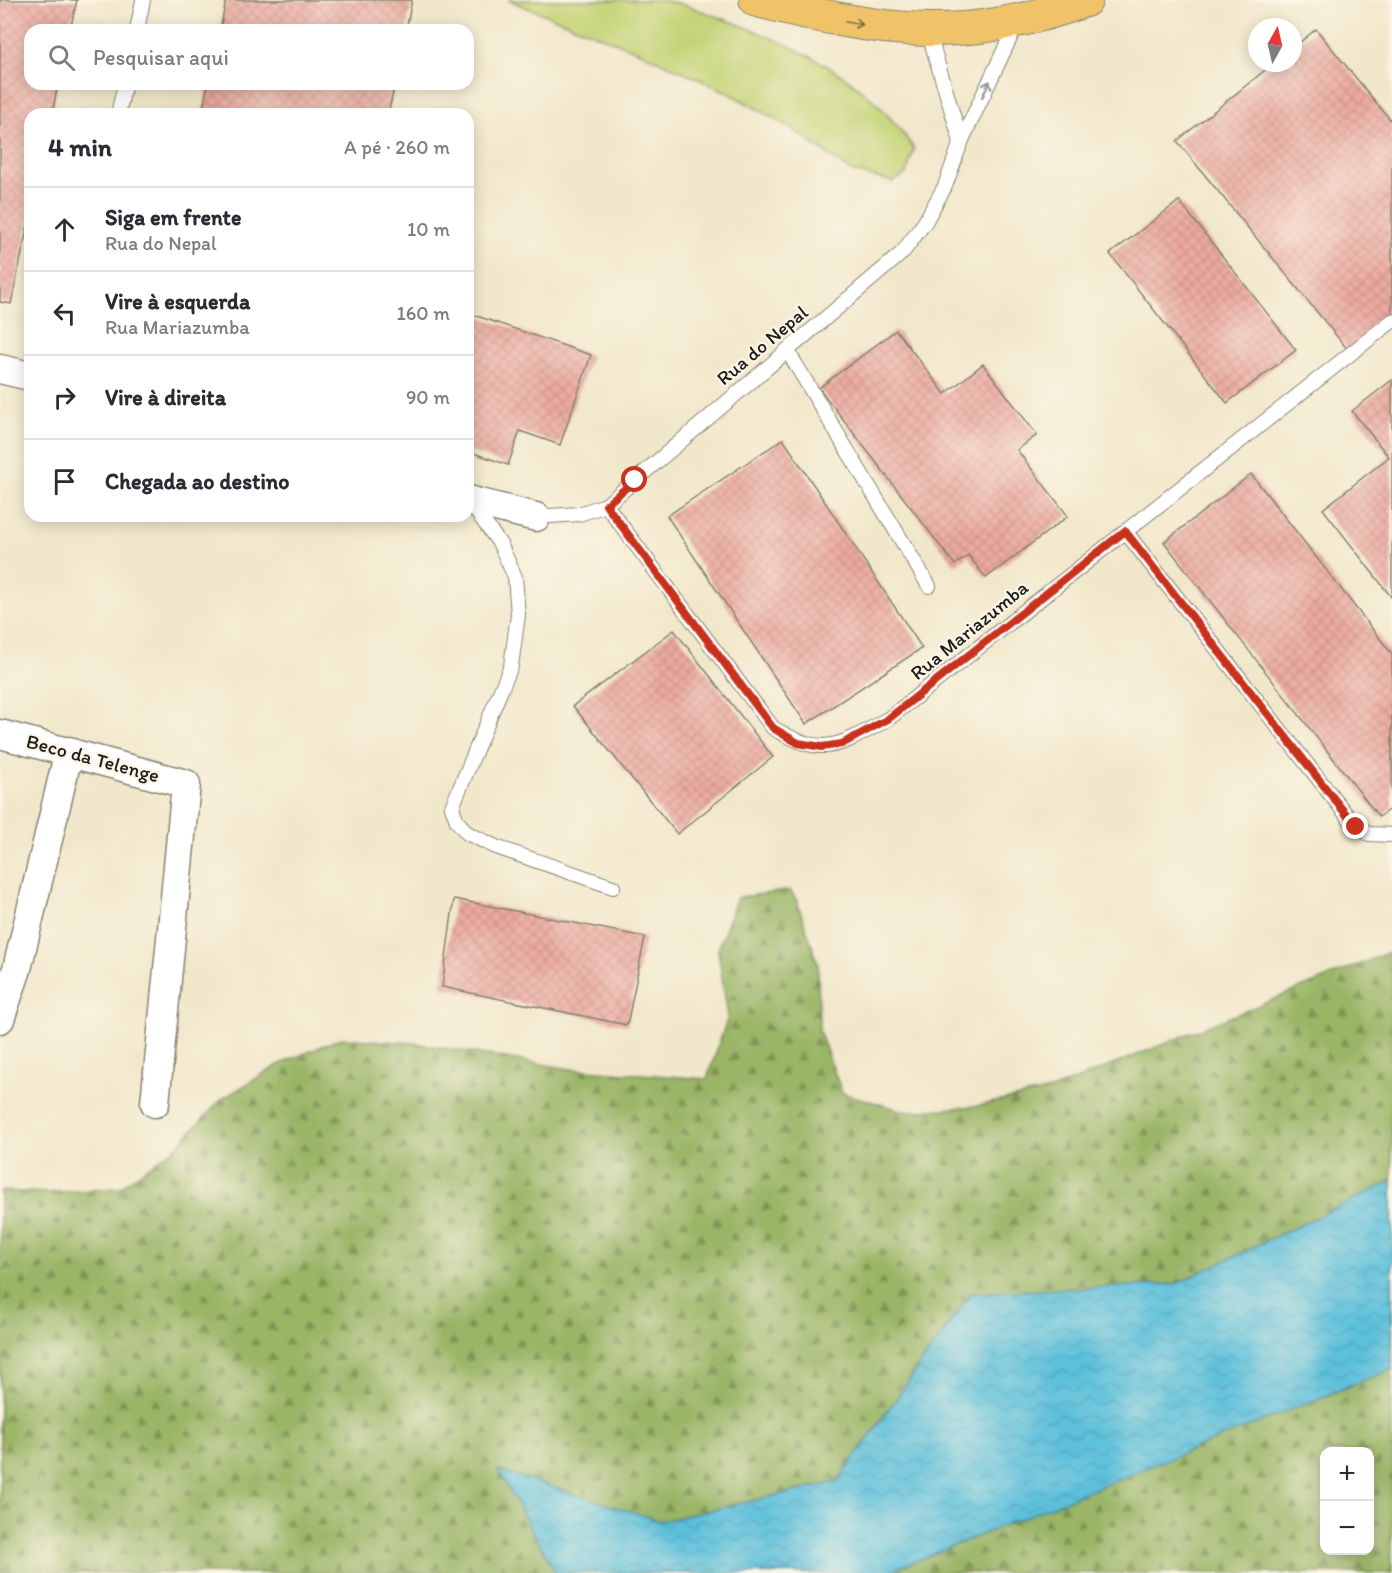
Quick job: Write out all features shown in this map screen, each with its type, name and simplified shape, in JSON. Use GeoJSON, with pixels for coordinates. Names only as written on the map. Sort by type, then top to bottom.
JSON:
{"type":"FeatureCollection","features":[{"type":"Feature","properties":{"kind":"main road"},"geometry":{"type":"LineString","coordinates":[[756,0],[881,28],[928,31],[974,29],[1018,21],[1086,0]]}},
{"type":"Feature","properties":{"kind":"street"},"geometry":{"type":"LineString","coordinates":[[0,369],[24,375]]}},
{"type":"Feature","properties":{"kind":"street"},"geometry":{"type":"LineString","coordinates":[[474,502],[536,517]]}},
{"type":"Feature","properties":{"kind":"street","name":"Beco da Telenge"},"geometry":{"type":"LineString","coordinates":[[0,734],[186,784],[155,1103]]}},
{"type":"Feature","properties":{"kind":"street"},"geometry":{"type":"LineString","coordinates":[[0,1019],[17,969],[69,751]]}},
{"type":"Feature","properties":{"kind":"lane"},"geometry":{"type":"LineString","coordinates":[[138,24],[143,0]]}},
{"type":"Feature","properties":{"kind":"lane","name":"Rua do Nepal"},"geometry":{"type":"LineString","coordinates":[[536,517],[579,514],[606,505],[902,252],[925,222],[945,186],[961,142],[1018,21]]}},
{"type":"Feature","properties":{"kind":"lane"},"geometry":{"type":"LineString","coordinates":[[928,31],[961,142]]}},
{"type":"Feature","properties":{"kind":"lane"},"geometry":{"type":"LineString","coordinates":[[119,108],[124,90]]}},
{"type":"Feature","properties":{"kind":"lane","name":"Rua Mariazumba"},"geometry":{"type":"LineString","coordinates":[[606,505],[773,728],[798,743],[822,747],[842,744],[888,719],[1392,321]]}},
{"type":"Feature","properties":{"kind":"lane"},"geometry":{"type":"LineString","coordinates":[[787,350],[929,586]]}},
{"type":"Feature","properties":{"kind":"lane"},"geometry":{"type":"LineString","coordinates":[[474,508],[500,544],[515,577],[518,615],[511,666],[452,807],[457,821],[467,833],[496,847],[613,887]]}},
{"type":"Feature","properties":{"kind":"lane"},"geometry":{"type":"LineString","coordinates":[[1125,531],[1356,827],[1369,834],[1392,835]]}},
{"type":"Feature","properties":{"kind":"green space"},"geometry":{"type":"Polygon","coordinates":[[[508,0],[667,1],[705,12],[785,44],[834,70],[857,86],[897,125],[914,149],[906,174],[893,182],[851,171],[791,128],[727,92],[640,52],[508,0]]]}},
{"type":"Feature","properties":{"kind":"green space"},"geometry":{"type":"Polygon","coordinates":[[[790,890],[797,901],[818,964],[819,1031],[842,1093],[908,1112],[977,1106],[1051,1090],[1392,951],[1392,1573],[0,1573],[0,1191],[48,1193],[119,1188],[175,1148],[222,1099],[280,1064],[341,1038],[414,1043],[571,1069],[707,1079],[728,1017],[718,950],[737,898],[790,890]]]}},
{"type":"Feature","properties":{"kind":"water"},"geometry":{"type":"Polygon","coordinates":[[[1392,1181],[1392,1369],[886,1573],[556,1573],[498,1470],[661,1521],[837,1482],[971,1293],[1176,1284],[1392,1181]]]}},
{"type":"Feature","properties":{"kind":"building"},"geometry":{"type":"Polygon","coordinates":[[[0,0],[77,0],[71,24],[24,24],[24,90],[57,90],[53,108],[24,108],[24,244],[11,304],[0,302],[0,0]]]}},
{"type":"Feature","properties":{"kind":"building"},"geometry":{"type":"Polygon","coordinates":[[[226,0],[412,0],[407,24],[221,24],[226,0]]]}},
{"type":"Feature","properties":{"kind":"building"},"geometry":{"type":"Polygon","coordinates":[[[1316,29],[1392,122],[1392,315],[1348,350],[1177,141],[1263,72],[1302,72],[1302,41],[1316,29]]]}},
{"type":"Feature","properties":{"kind":"building"},"geometry":{"type":"Polygon","coordinates":[[[207,90],[394,90],[389,108],[203,108],[207,90]]]}},
{"type":"Feature","properties":{"kind":"building"},"geometry":{"type":"Polygon","coordinates":[[[1179,201],[1296,350],[1227,403],[1110,254],[1179,201]]]}},
{"type":"Feature","properties":{"kind":"building"},"geometry":{"type":"Polygon","coordinates":[[[474,315],[591,355],[560,445],[520,431],[508,465],[474,453],[474,315]]]}},
{"type":"Feature","properties":{"kind":"building"},"geometry":{"type":"Polygon","coordinates":[[[896,330],[945,394],[983,364],[1037,435],[1017,450],[1068,516],[986,578],[968,555],[955,565],[819,388],[896,330]]]}},
{"type":"Feature","properties":{"kind":"building"},"geometry":{"type":"Polygon","coordinates":[[[1392,380],[1392,598],[1323,509],[1389,457],[1352,411],[1392,380]]]}},
{"type":"Feature","properties":{"kind":"building"},"geometry":{"type":"Polygon","coordinates":[[[783,439],[922,648],[806,724],[667,516],[783,439]]]}},
{"type":"Feature","properties":{"kind":"building"},"geometry":{"type":"Polygon","coordinates":[[[1251,474],[1392,654],[1392,807],[1379,817],[1164,542],[1251,474]]]}},
{"type":"Feature","properties":{"kind":"building"},"geometry":{"type":"Polygon","coordinates":[[[674,630],[773,757],[677,834],[573,706],[674,630]]]}},
{"type":"Feature","properties":{"kind":"building"},"geometry":{"type":"Polygon","coordinates":[[[454,899],[645,937],[627,1025],[442,987],[454,899]]]}},
{"type":"Feature","properties":{"kind":"route"},"geometry":{"type":"LineString","coordinates":[[635,480],[606,505],[773,728],[798,743],[822,747],[842,744],[888,719],[1125,531],[1356,827]]}}]}
